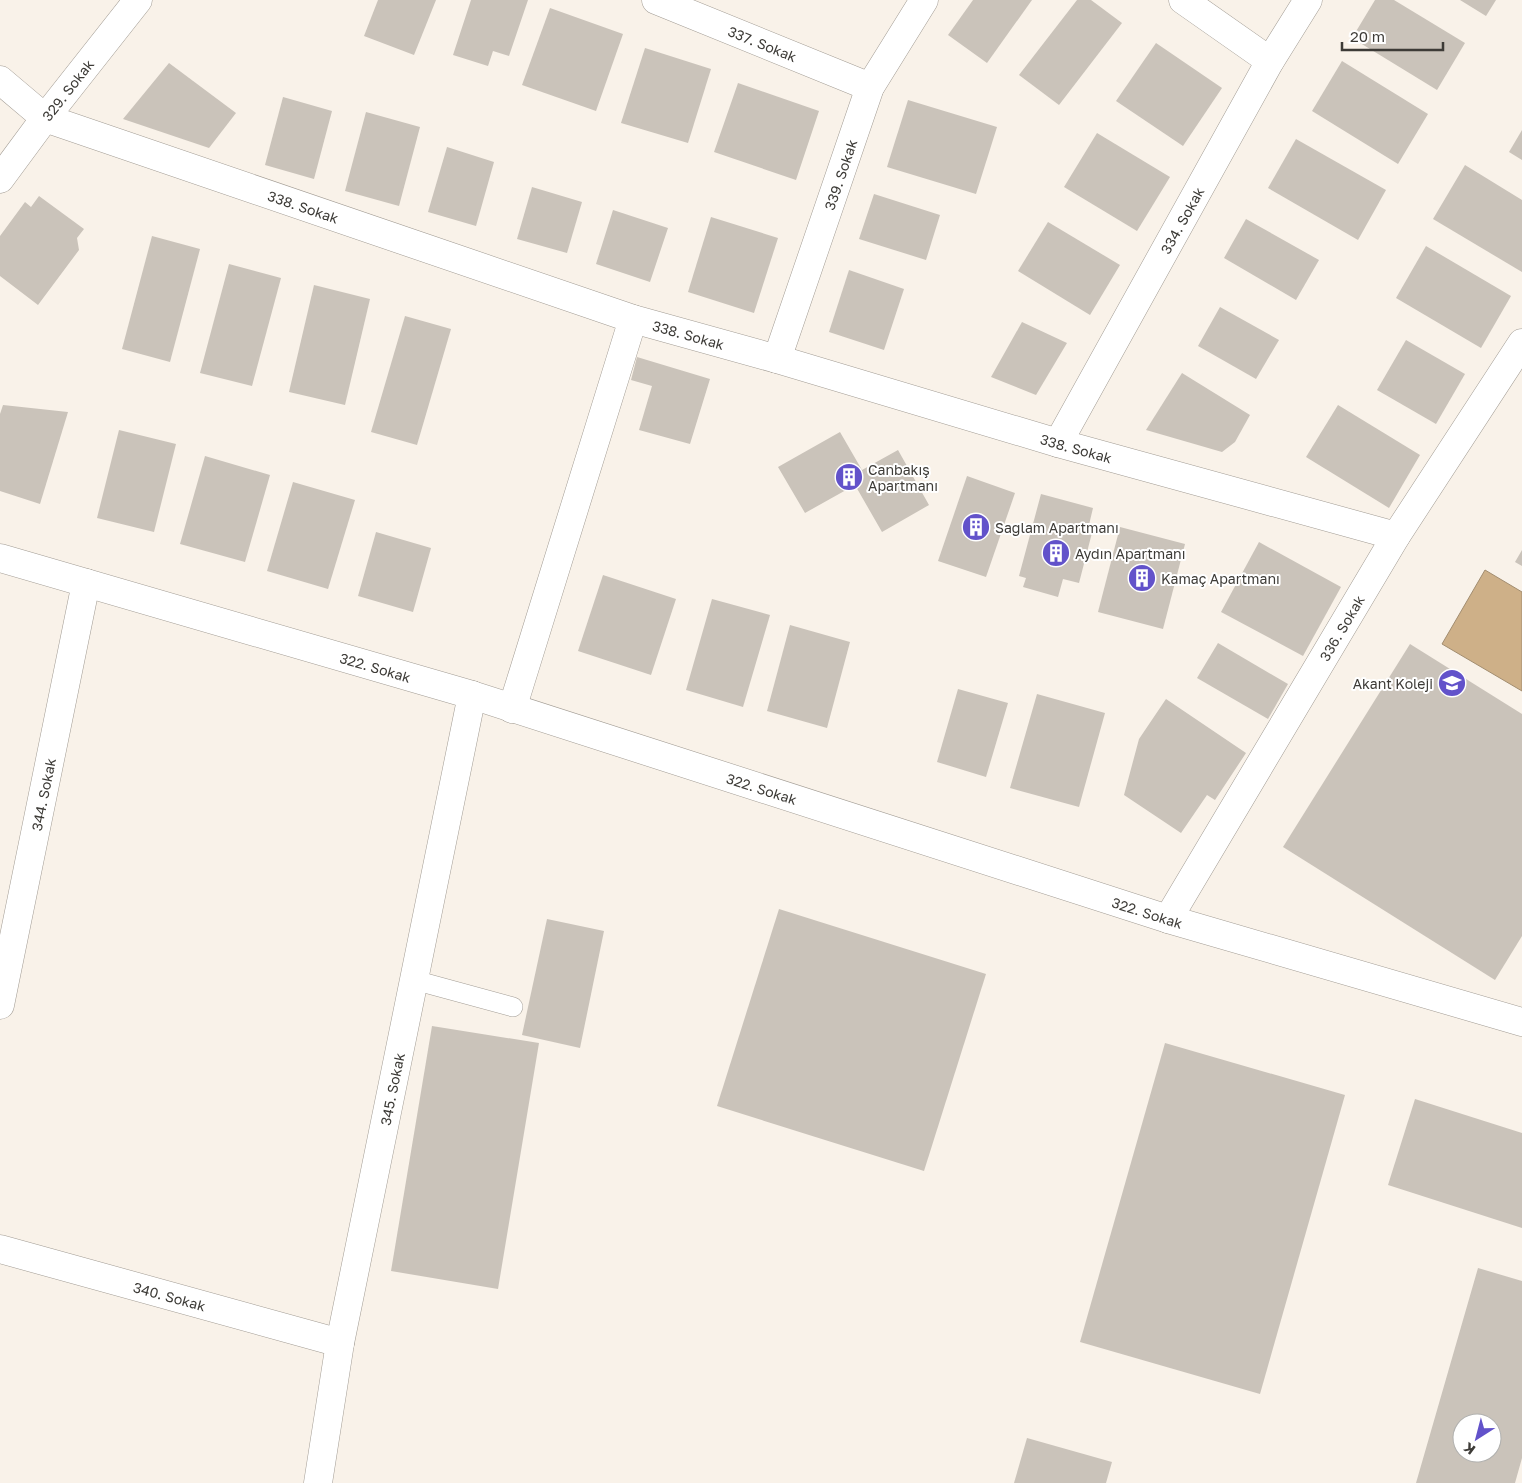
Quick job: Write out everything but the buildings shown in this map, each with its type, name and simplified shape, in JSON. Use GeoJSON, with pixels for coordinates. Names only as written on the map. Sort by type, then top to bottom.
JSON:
{"type":"FeatureCollection","features":[{"type":"Feature","properties":{"kind":"street","name":"329. Sokak"},"geometry":{"type":"LineString","coordinates":[[0,179],[45,118],[138,0]]}},
{"type":"Feature","properties":{"kind":"street","name":"337. Sokak"},"geometry":{"type":"LineString","coordinates":[[656,0],[870,87]]}},
{"type":"Feature","properties":{"kind":"street","name":"339. Sokak"},"geometry":{"type":"LineString","coordinates":[[777,359],[870,87],[924,0]]}},
{"type":"Feature","properties":{"kind":"street"},"geometry":{"type":"LineString","coordinates":[[1182,0],[1270,61]]}},
{"type":"Feature","properties":{"kind":"street","name":"334. Sokak"},"geometry":{"type":"LineString","coordinates":[[1058,443],[1270,61],[1308,0]]}},
{"type":"Feature","properties":{"kind":"street","name":"338. Sokak"},"geometry":{"type":"LineString","coordinates":[[0,80],[45,118],[634,319],[777,359],[1058,443],[1396,536]]}},
{"type":"Feature","properties":{"kind":"street"},"geometry":{"type":"LineString","coordinates":[[512,709],[634,319]]}},
{"type":"Feature","properties":{"kind":"street","name":"336. Sokak"},"geometry":{"type":"LineString","coordinates":[[1168,920],[1396,536],[1522,343]]}},
{"type":"Feature","properties":{"kind":"street","name":"322. Sokak"},"geometry":{"type":"LineString","coordinates":[[0,558],[472,695],[1168,920],[1522,1022]]}},
{"type":"Feature","properties":{"kind":"street","name":"344. Sokak"},"geometry":{"type":"LineString","coordinates":[[0,1005],[86,583]]}},
{"type":"Feature","properties":{"kind":"street","name":"345. Sokak"},"geometry":{"type":"LineString","coordinates":[[318,1483],[340,1343],[472,695]]}},
{"type":"Feature","properties":{"kind":"street","name":"340. Sokak"},"geometry":{"type":"LineString","coordinates":[[0,1249],[340,1343]]}},
{"type":"Feature","properties":{"kind":"lane"},"geometry":{"type":"LineString","coordinates":[[414,980],[513,1006]]}},
{"type":"Feature","properties":{"kind":"shaded area"},"geometry":{"type":"Polygon","coordinates":[[[1485,570],[1522,592],[1522,691],[1442,644],[1485,570]]]}},
{"type":"Feature","properties":{"kind":"place","name":"Canbakış Apartmanı"},"geometry":{"type":"Point","coordinates":[849,477]}},
{"type":"Feature","properties":{"kind":"place","name":"Sağlam Apartmanı"},"geometry":{"type":"Point","coordinates":[976,527]}},
{"type":"Feature","properties":{"kind":"place","name":"Aydın Apartmanı"},"geometry":{"type":"Point","coordinates":[1056,553]}},
{"type":"Feature","properties":{"kind":"place","name":"Kamaç Apartmanı"},"geometry":{"type":"Point","coordinates":[1142,578]}},
{"type":"Feature","properties":{"kind":"place","name":"Akant Koleji"},"geometry":{"type":"Point","coordinates":[1452,683]}}]}
